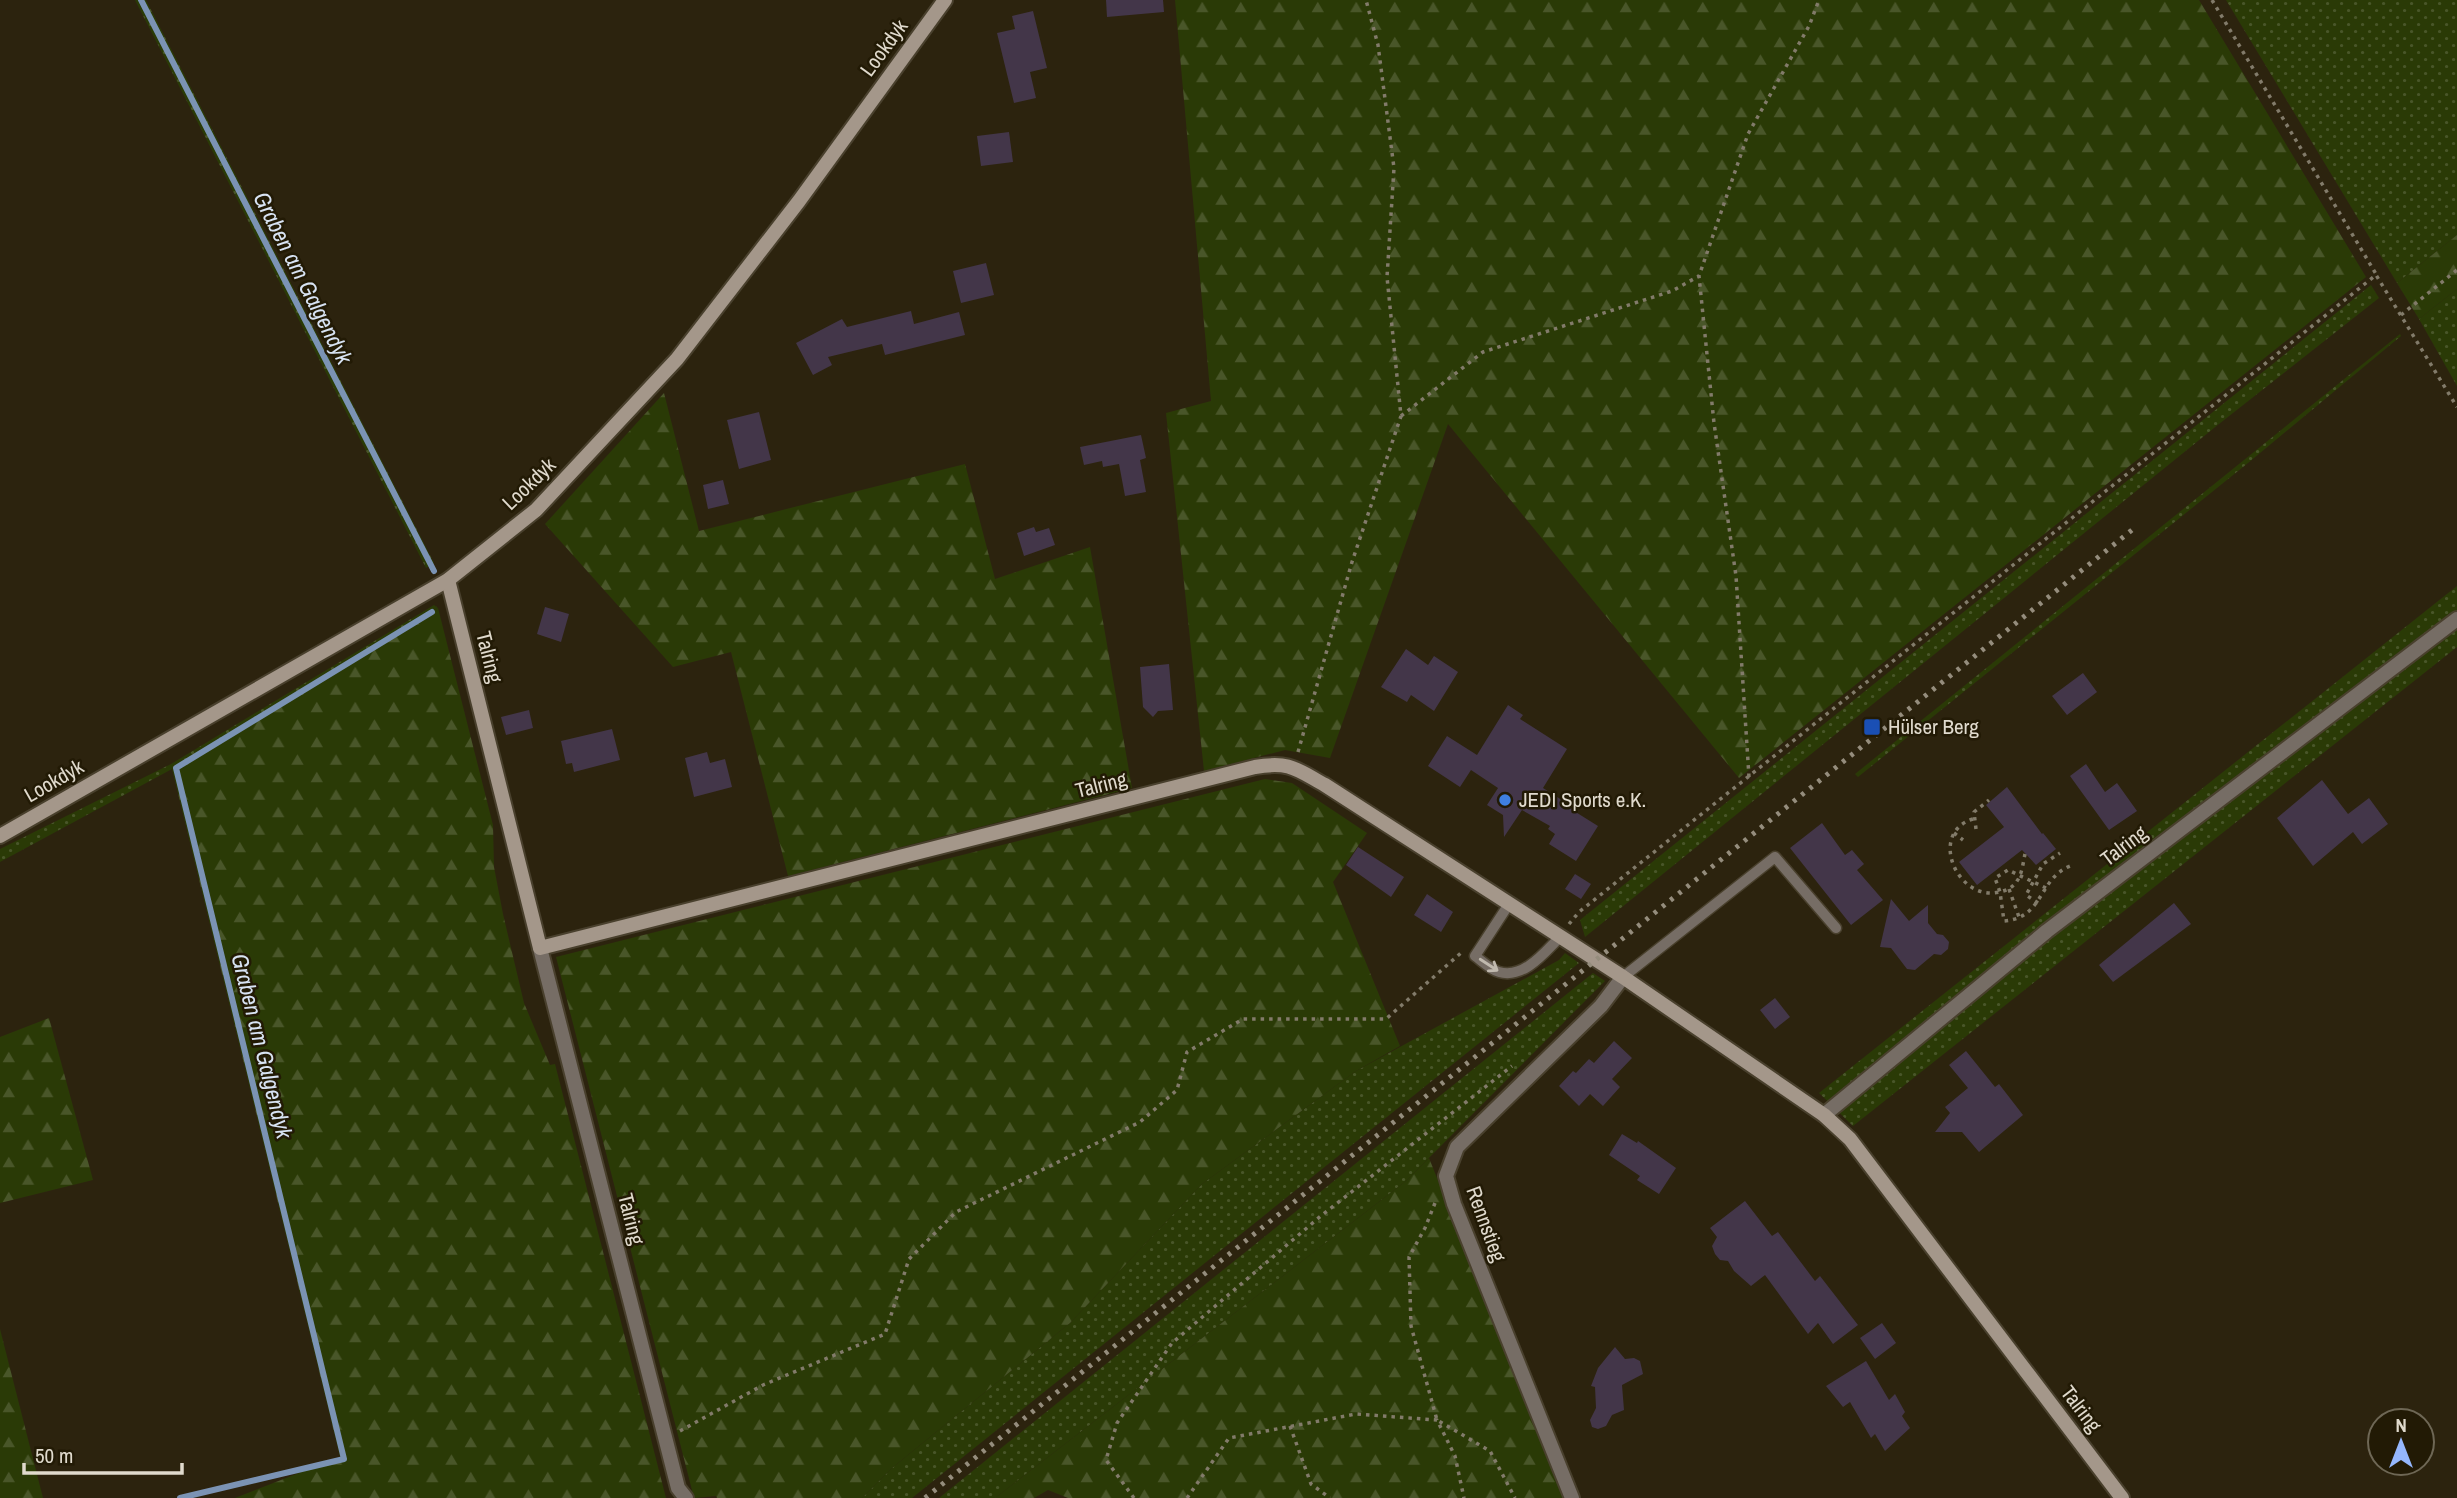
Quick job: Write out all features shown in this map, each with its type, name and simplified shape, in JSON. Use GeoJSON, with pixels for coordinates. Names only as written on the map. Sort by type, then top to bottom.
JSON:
{"type":"FeatureCollection","features":[{"type":"Feature","properties":{"kind":"street","name":"Lookdyk"},"geometry":{"type":"LineString","coordinates":[[0,836],[448,580],[536,510],[677,359],[799,201],[945,0]]}},
{"type":"Feature","properties":{"kind":"street","name":"Talring"},"geometry":{"type":"LineString","coordinates":[[448,580],[678,1488],[685,1498]]}},
{"type":"Feature","properties":{"kind":"street","name":"Talring"},"geometry":{"type":"LineString","coordinates":[[1824,1115],[2046,931],[2457,619]]}},
{"type":"Feature","properties":{"kind":"street","name":"Talring"},"geometry":{"type":"LineString","coordinates":[[540,948],[1255,768],[1277,763],[1294,768],[1325,785],[1623,976],[1824,1115],[1850,1139],[2122,1498]]}},
{"type":"Feature","properties":{"kind":"street","name":"Rennstieg"},"geometry":{"type":"LineString","coordinates":[[1572,1498],[1454,1204],[1447,1175],[1457,1147],[1601,1006],[1623,976]]}},
{"type":"Feature","properties":{"kind":"lane"},"geometry":{"type":"LineString","coordinates":[[1623,976],[1775,857],[1836,928]]}},
{"type":"Feature","properties":{"kind":"lane"},"geometry":{"type":"LineString","coordinates":[[1509,904],[1475,956],[1498,972],[1517,972],[1535,963],[1560,937]]}},
{"type":"Feature","properties":{"kind":"path"},"geometry":{"type":"LineString","coordinates":[[1294,768],[1352,562],[1401,416],[1387,277],[1394,168],[1378,46],[1366,0]]}},
{"type":"Feature","properties":{"kind":"path"},"geometry":{"type":"LineString","coordinates":[[1749,777],[1736,576],[1714,423],[1699,276],[1748,134],[1810,26],[1819,0]]}},
{"type":"Feature","properties":{"kind":"path"},"geometry":{"type":"LineString","coordinates":[[2212,0],[2457,407]]}},
{"type":"Feature","properties":{"kind":"path"},"geometry":{"type":"LineString","coordinates":[[2401,314],[2457,270]]}},
{"type":"Feature","properties":{"kind":"path"},"geometry":{"type":"LineString","coordinates":[[1560,937],[1579,912],[2376,275]]}},
{"type":"Feature","properties":{"kind":"path"},"geometry":{"type":"LineString","coordinates":[[1401,416],[1483,352],[1672,291],[1699,276]]}},
{"type":"Feature","properties":{"kind":"path"},"geometry":{"type":"LineString","coordinates":[[1976,828],[1974,812],[1989,800]]}},
{"type":"Feature","properties":{"kind":"path"},"geometry":{"type":"LineString","coordinates":[[1973,819],[1959,826],[1954,833],[1950,854],[1960,878],[1982,892],[2009,889],[2020,877],[2025,855]]}},
{"type":"Feature","properties":{"kind":"path"},"geometry":{"type":"LineString","coordinates":[[1954,833],[1963,840]]}},
{"type":"Feature","properties":{"kind":"path"},"geometry":{"type":"LineString","coordinates":[[2038,903],[2026,895],[2043,864],[2060,853]]}},
{"type":"Feature","properties":{"kind":"path"},"geometry":{"type":"LineString","coordinates":[[2046,888],[2008,870],[1995,878],[2004,921],[2030,912],[2058,871],[2070,866]]}},
{"type":"Feature","properties":{"kind":"path"},"geometry":{"type":"LineString","coordinates":[[2009,889],[2020,917]]}},
{"type":"Feature","properties":{"kind":"path"},"geometry":{"type":"LineString","coordinates":[[666,1439],[763,1385],[885,1334],[909,1259],[956,1212],[1140,1122],[1177,1090],[1187,1052],[1243,1019],[1386,1019],[1461,951],[1475,956]]}},
{"type":"Feature","properties":{"kind":"path"},"geometry":{"type":"LineString","coordinates":[[1134,1498],[1106,1460],[1117,1423],[1172,1343],[1322,1215],[1523,1059]]}},
{"type":"Feature","properties":{"kind":"path"},"geometry":{"type":"LineString","coordinates":[[1447,1175],[1425,1228],[1409,1257],[1411,1326],[1437,1420],[1455,1456],[1464,1498]]}},
{"type":"Feature","properties":{"kind":"path"},"geometry":{"type":"LineString","coordinates":[[1187,1498],[1228,1438],[1356,1414],[1437,1420],[1490,1451],[1516,1498]]}},
{"type":"Feature","properties":{"kind":"path"},"geometry":{"type":"LineString","coordinates":[[1290,1425],[1311,1483],[1330,1498]]}},
{"type":"Feature","properties":{"kind":"green space"},"geometry":{"type":"Polygon","coordinates":[[[135,0],[146,0],[434,563],[426,568],[135,0]]]}},
{"type":"Feature","properties":{"kind":"green space"},"geometry":{"type":"Polygon","coordinates":[[[1175,0],[2199,0],[2366,277],[1739,778],[1448,424],[1330,758],[1285,750],[1204,771],[1166,413],[1211,401],[1175,0]]]}},
{"type":"Feature","properties":{"kind":"green space"},"geometry":{"type":"Polygon","coordinates":[[[2226,0],[2457,0],[2457,235],[2397,283],[2226,0]]]}},
{"type":"Feature","properties":{"kind":"green space"},"geometry":{"type":"Polygon","coordinates":[[[2457,235],[2457,289],[2419,319],[2397,283],[2457,235]]]}},
{"type":"Feature","properties":{"kind":"green space"},"geometry":{"type":"Polygon","coordinates":[[[2371,285],[2379,298],[2219,424],[1585,937],[1580,920],[2371,285]]]}},
{"type":"Feature","properties":{"kind":"green space"},"geometry":{"type":"Polygon","coordinates":[[[2457,289],[2457,386],[2419,319],[2457,289]]]}},
{"type":"Feature","properties":{"kind":"green space"},"geometry":{"type":"Polygon","coordinates":[[[2400,334],[2401,336],[2248,463],[1858,777],[1855,774],[2400,334]]]}},
{"type":"Feature","properties":{"kind":"green space"},"geometry":{"type":"Polygon","coordinates":[[[664,393],[699,531],[965,464],[995,579],[1090,547],[1132,788],[788,876],[731,652],[673,667],[545,524],[664,393]]]}},
{"type":"Feature","properties":{"kind":"green space"},"geometry":{"type":"Polygon","coordinates":[[[2457,586],[2457,647],[1853,1126],[1819,1093],[2457,586]]]}},
{"type":"Feature","properties":{"kind":"green space"},"geometry":{"type":"Polygon","coordinates":[[[434,605],[438,608],[172,769],[0,862],[0,849],[171,764],[434,605]]]}},
{"type":"Feature","properties":{"kind":"green space"},"geometry":{"type":"Polygon","coordinates":[[[438,608],[493,825],[494,867],[524,1003],[550,1065],[555,1064],[666,1498],[235,1498],[340,1457],[172,769],[438,608]]]}},
{"type":"Feature","properties":{"kind":"green space"},"geometry":{"type":"Polygon","coordinates":[[[1265,779],[1292,783],[1367,833],[1333,882],[1400,1046],[1356,1071],[1202,1184],[1070,1323],[892,1468],[862,1498],[694,1498],[556,957],[1265,779]]]}},
{"type":"Feature","properties":{"kind":"green space"},"geometry":{"type":"Polygon","coordinates":[[[1565,953],[1579,963],[912,1498],[862,1498],[892,1468],[1070,1323],[1202,1184],[1356,1071],[1559,960],[1565,953]]]}},
{"type":"Feature","properties":{"kind":"green space"},"geometry":{"type":"Polygon","coordinates":[[[1593,973],[1605,981],[1406,1181],[995,1498],[939,1498],[1593,973]]]}},
{"type":"Feature","properties":{"kind":"green space"},"geometry":{"type":"Polygon","coordinates":[[[49,1018],[93,1180],[0,1203],[0,1037],[49,1018]]]}},
{"type":"Feature","properties":{"kind":"green space"},"geometry":{"type":"Polygon","coordinates":[[[1429,1158],[1565,1498],[1068,1498],[1048,1490],[1034,1498],[995,1498],[1406,1181],[1429,1158]]]}},
{"type":"Feature","properties":{"kind":"green space"},"geometry":{"type":"Polygon","coordinates":[[[0,1329],[43,1498],[0,1498],[0,1329]]]}},
{"type":"Feature","properties":{"kind":"building"},"geometry":{"type":"Polygon","coordinates":[[[1106,0],[1163,0],[1164,12],[1107,17],[1106,0]]]}},
{"type":"Feature","properties":{"kind":"building"},"geometry":{"type":"Polygon","coordinates":[[[1033,11],[1047,68],[1030,72],[1036,98],[1014,103],[997,33],[1015,29],[1012,16],[1033,11]]]}},
{"type":"Feature","properties":{"kind":"building"},"geometry":{"type":"Polygon","coordinates":[[[1009,132],[1013,162],[981,166],[977,136],[1009,132]]]}},
{"type":"Feature","properties":{"kind":"building"},"geometry":{"type":"Polygon","coordinates":[[[986,263],[994,295],[961,303],[953,271],[986,263]]]}},
{"type":"Feature","properties":{"kind":"building"},"geometry":{"type":"Polygon","coordinates":[[[911,311],[914,324],[959,312],[965,335],[885,355],[882,344],[828,357],[832,365],[813,375],[796,343],[842,319],[847,327],[911,311]]]}},
{"type":"Feature","properties":{"kind":"building"},"geometry":{"type":"Polygon","coordinates":[[[759,412],[771,460],[739,469],[727,420],[759,412]]]}},
{"type":"Feature","properties":{"kind":"building"},"geometry":{"type":"Polygon","coordinates":[[[1141,435],[1146,458],[1140,460],[1146,492],[1125,496],[1119,464],[1103,467],[1102,461],[1084,465],[1080,447],[1141,435]]]}},
{"type":"Feature","properties":{"kind":"building"},"geometry":{"type":"Polygon","coordinates":[[[723,480],[729,504],[708,509],[703,485],[723,480]]]}},
{"type":"Feature","properties":{"kind":"building"},"geometry":{"type":"Polygon","coordinates":[[[1034,527],[1036,532],[1049,528],[1055,545],[1024,556],[1017,533],[1034,527]]]}},
{"type":"Feature","properties":{"kind":"building"},"geometry":{"type":"Polygon","coordinates":[[[545,607],[569,614],[561,642],[537,634],[545,607]]]}},
{"type":"Feature","properties":{"kind":"building"},"geometry":{"type":"Polygon","coordinates":[[[1406,649],[1428,665],[1434,656],[1458,672],[1434,711],[1411,695],[1407,702],[1381,687],[1406,649]]]}},
{"type":"Feature","properties":{"kind":"building"},"geometry":{"type":"Polygon","coordinates":[[[1169,664],[1173,710],[1158,711],[1153,717],[1143,707],[1140,667],[1169,664]]]}},
{"type":"Feature","properties":{"kind":"building"},"geometry":{"type":"Polygon","coordinates":[[[2083,673],[2097,692],[2067,715],[2052,696],[2083,673]]]}},
{"type":"Feature","properties":{"kind":"building"},"geometry":{"type":"Polygon","coordinates":[[[1508,705],[1523,715],[1520,719],[1567,749],[1543,788],[1598,826],[1576,861],[1549,844],[1555,834],[1548,829],[1550,826],[1522,810],[1504,837],[1503,815],[1487,805],[1498,788],[1471,770],[1460,787],[1428,766],[1447,736],[1477,755],[1508,705]]]}},
{"type":"Feature","properties":{"kind":"building"},"geometry":{"type":"Polygon","coordinates":[[[529,710],[533,728],[506,735],[501,717],[529,710]]]}},
{"type":"Feature","properties":{"kind":"building"},"geometry":{"type":"Polygon","coordinates":[[[612,729],[620,760],[574,772],[572,763],[566,764],[561,741],[612,729]]]}},
{"type":"Feature","properties":{"kind":"building"},"geometry":{"type":"Polygon","coordinates":[[[707,752],[710,763],[725,759],[732,787],[694,797],[685,758],[707,752]]]}},
{"type":"Feature","properties":{"kind":"building"},"geometry":{"type":"Polygon","coordinates":[[[2086,764],[2105,792],[2117,783],[2137,811],[2109,830],[2070,776],[2086,764]]]}},
{"type":"Feature","properties":{"kind":"building"},"geometry":{"type":"Polygon","coordinates":[[[2322,780],[2348,814],[2369,798],[2388,824],[2362,844],[2353,832],[2313,866],[2277,818],[2322,780]]]}},
{"type":"Feature","properties":{"kind":"building"},"geometry":{"type":"Polygon","coordinates":[[[2007,787],[2056,849],[2036,865],[2022,850],[1977,885],[1959,862],[2004,827],[1986,805],[2007,787]]]}},
{"type":"Feature","properties":{"kind":"building"},"geometry":{"type":"Polygon","coordinates":[[[1822,823],[1845,855],[1852,850],[1864,864],[1857,870],[1883,900],[1851,925],[1790,848],[1822,823]]]}},
{"type":"Feature","properties":{"kind":"building"},"geometry":{"type":"Polygon","coordinates":[[[1358,847],[1404,877],[1391,897],[1346,865],[1358,847]]]}},
{"type":"Feature","properties":{"kind":"building"},"geometry":{"type":"Polygon","coordinates":[[[1575,874],[1591,884],[1581,899],[1565,889],[1575,874]]]}},
{"type":"Feature","properties":{"kind":"building"},"geometry":{"type":"Polygon","coordinates":[[[1427,894],[1453,912],[1441,932],[1414,915],[1427,894]]]}},
{"type":"Feature","properties":{"kind":"building"},"geometry":{"type":"Polygon","coordinates":[[[1891,899],[1909,921],[1928,905],[1928,923],[1937,934],[1943,935],[1949,942],[1948,949],[1941,955],[1934,954],[1915,970],[1907,969],[1891,948],[1880,947],[1891,899]]]}},
{"type":"Feature","properties":{"kind":"building"},"geometry":{"type":"Polygon","coordinates":[[[2174,903],[2191,924],[2113,982],[2099,965],[2174,903]]]}},
{"type":"Feature","properties":{"kind":"building"},"geometry":{"type":"Polygon","coordinates":[[[1775,998],[1790,1017],[1775,1029],[1760,1010],[1775,998]]]}},
{"type":"Feature","properties":{"kind":"building"},"geometry":{"type":"Polygon","coordinates":[[[1614,1041],[1632,1058],[1612,1079],[1620,1087],[1603,1106],[1590,1094],[1579,1106],[1559,1086],[1589,1059],[1594,1063],[1614,1041]]]}},
{"type":"Feature","properties":{"kind":"building"},"geometry":{"type":"Polygon","coordinates":[[[1966,1051],[1995,1087],[1999,1084],[2023,1115],[1979,1152],[1962,1132],[1935,1132],[1950,1113],[1945,1107],[1968,1088],[1949,1065],[1966,1051]]]}},
{"type":"Feature","properties":{"kind":"building"},"geometry":{"type":"Polygon","coordinates":[[[1622,1134],[1637,1143],[1638,1141],[1676,1168],[1659,1194],[1637,1180],[1640,1176],[1609,1155],[1622,1134]]]}},
{"type":"Feature","properties":{"kind":"building"},"geometry":{"type":"Polygon","coordinates":[[[1745,1201],[1772,1236],[1778,1232],[1815,1281],[1820,1276],[1858,1325],[1833,1344],[1818,1323],[1808,1334],[1765,1275],[1751,1286],[1734,1271],[1728,1261],[1720,1260],[1715,1254],[1712,1246],[1717,1237],[1710,1228],[1745,1201]]]}},
{"type":"Feature","properties":{"kind":"building"},"geometry":{"type":"Polygon","coordinates":[[[1882,1323],[1896,1343],[1875,1359],[1860,1338],[1882,1323]]]}},
{"type":"Feature","properties":{"kind":"building"},"geometry":{"type":"Polygon","coordinates":[[[1615,1347],[1625,1359],[1634,1358],[1640,1361],[1643,1374],[1622,1385],[1624,1410],[1612,1415],[1606,1426],[1598,1429],[1592,1427],[1590,1420],[1596,1408],[1595,1387],[1591,1386],[1598,1368],[1615,1347]]]}},
{"type":"Feature","properties":{"kind":"building"},"geometry":{"type":"Polygon","coordinates":[[[1866,1361],[1889,1400],[1895,1394],[1905,1412],[1902,1416],[1910,1428],[1885,1451],[1875,1434],[1871,1438],[1850,1402],[1843,1407],[1826,1386],[1866,1361]]]}},
{"type":"Feature","properties":{"kind":"waterway","name":"Graben am Galgendyk"},"geometry":{"type":"LineString","coordinates":[[141,0],[434,571]]}},
{"type":"Feature","properties":{"kind":"waterway","name":"Graben am Galgendyk"},"geometry":{"type":"LineString","coordinates":[[180,1498],[344,1459],[176,768],[432,612]]}},
{"type":"Feature","properties":{"kind":"railway"},"geometry":{"type":"LineString","coordinates":[[925,1498],[2132,530]]}},
{"type":"Feature","properties":{"kind":"place","name":"Hülser Berg"},"geometry":{"type":"Point","coordinates":[1872,727]}},
{"type":"Feature","properties":{"kind":"place","name":"JEDI Sports e.K."},"geometry":{"type":"Point","coordinates":[1505,800]}}]}
